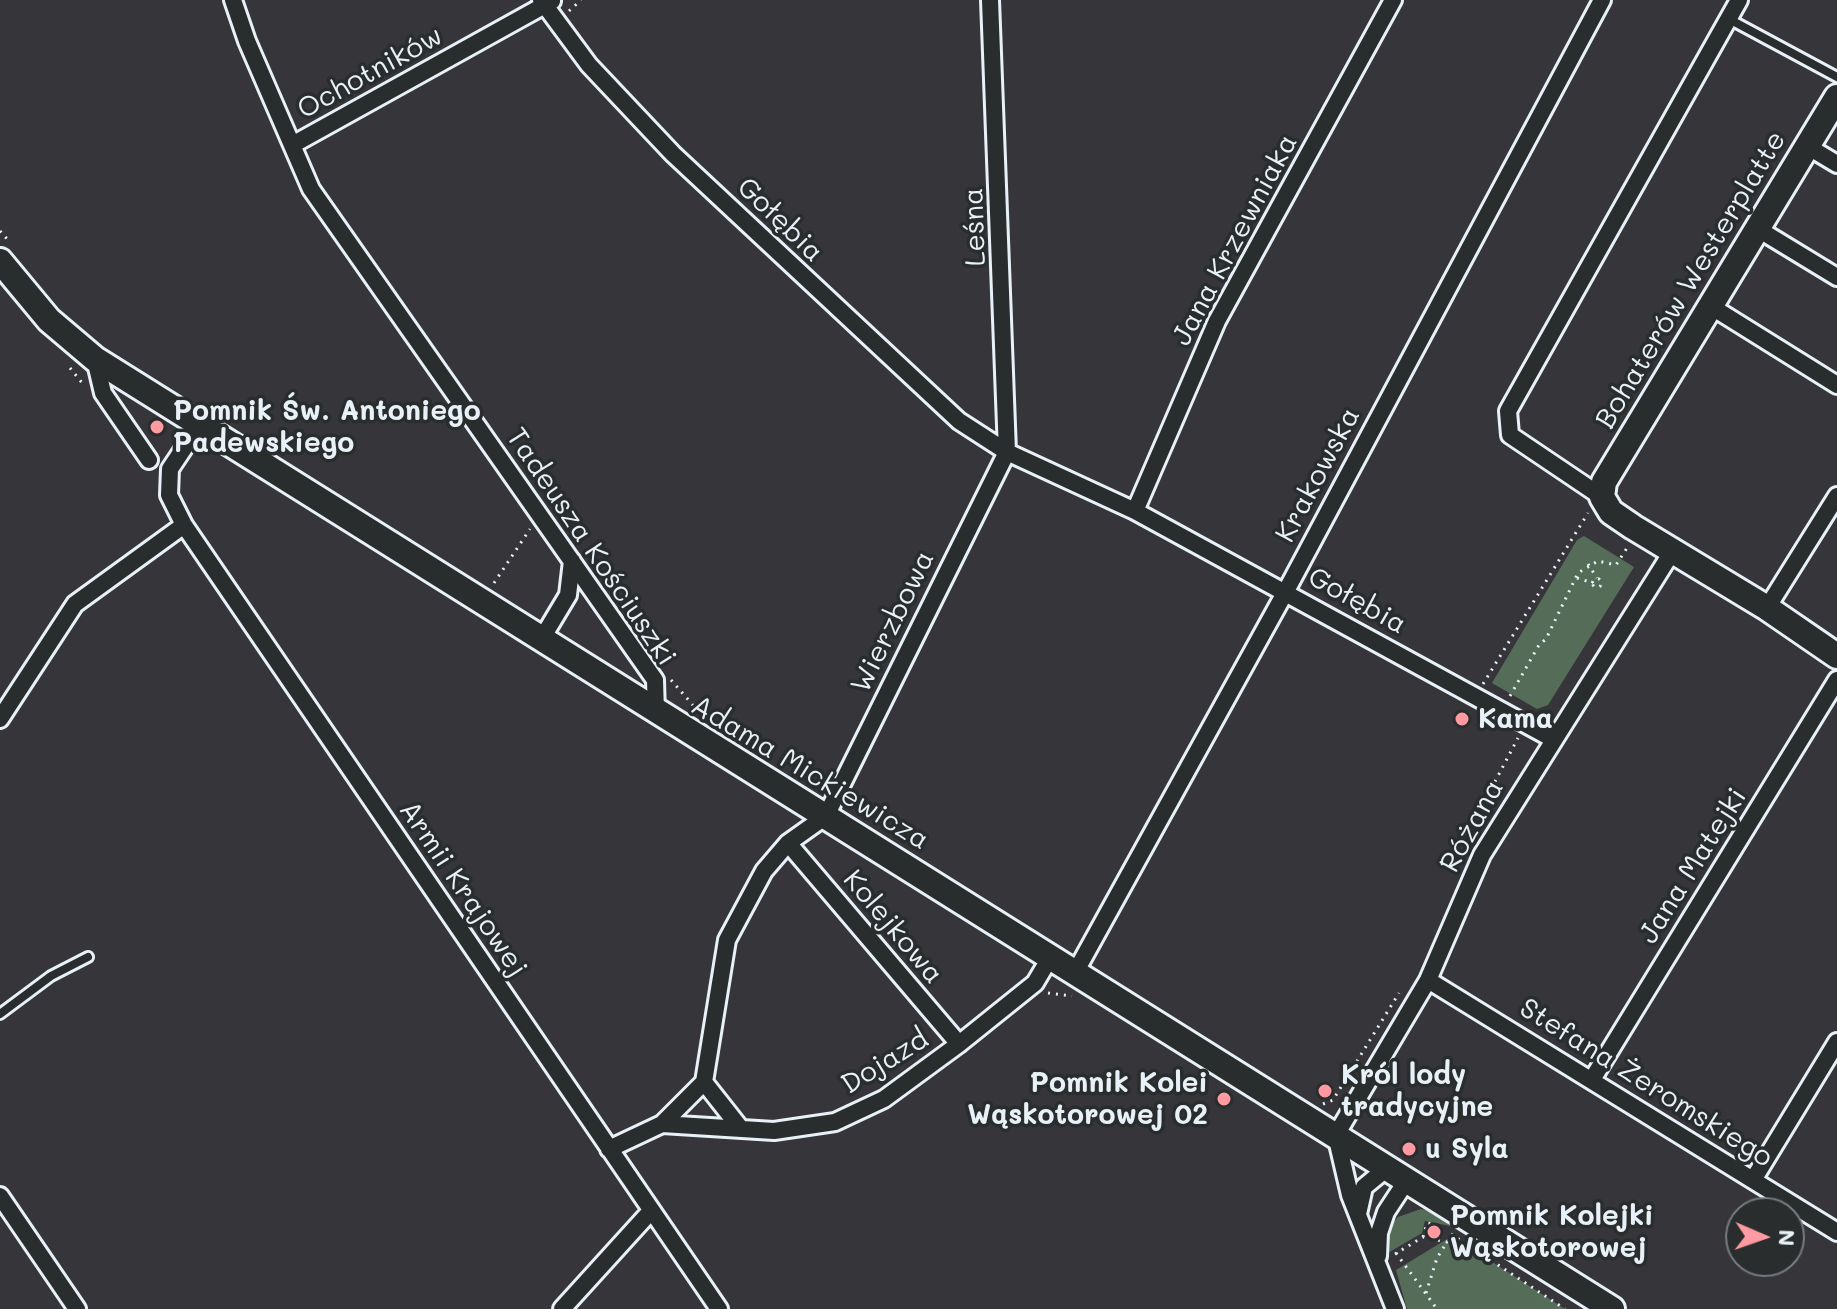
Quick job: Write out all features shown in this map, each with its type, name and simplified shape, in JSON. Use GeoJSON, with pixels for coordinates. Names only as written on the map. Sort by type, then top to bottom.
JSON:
{"type":"FeatureCollection","features":[{"type":"Feature","properties":{"kind":"main road","name":"Bohaterów Westerplatte"},"geometry":{"type":"LineString","coordinates":[[1596,503],[1604,482],[1837,97]]}},
{"type":"Feature","properties":{"kind":"main road","name":"Adama Mickiewicza"},"geometry":{"type":"LineString","coordinates":[[0,261],[49,320],[95,359],[656,714],[1076,971],[1612,1309]]}},
{"type":"Feature","properties":{"kind":"main road"},"geometry":{"type":"LineString","coordinates":[[1596,503],[1767,608],[1837,656]]}},
{"type":"Feature","properties":{"kind":"street","name":"Tadeusza Kościuszki"},"geometry":{"type":"LineString","coordinates":[[233,0],[247,41],[311,189],[655,680],[656,714]]}},
{"type":"Feature","properties":{"kind":"street","name":"Leśna"},"geometry":{"type":"LineString","coordinates":[[990,0],[1007,452]]}},
{"type":"Feature","properties":{"kind":"street","name":"Jana Krzewniaka"},"geometry":{"type":"LineString","coordinates":[[1135,511],[1217,321],[1393,0]]}},
{"type":"Feature","properties":{"kind":"street","name":"Krakowska"},"geometry":{"type":"LineString","coordinates":[[1076,971],[1286,591],[1602,0]]}},
{"type":"Feature","properties":{"kind":"street"},"geometry":{"type":"LineString","coordinates":[[1596,503],[1510,435],[1508,411],[1739,0]]}},
{"type":"Feature","properties":{"kind":"street","name":"Ochotników"},"geometry":{"type":"LineString","coordinates":[[294,144],[547,2]]}},
{"type":"Feature","properties":{"kind":"street","name":"Gołębia"},"geometry":{"type":"LineString","coordinates":[[547,2],[589,65],[684,164],[959,421],[1007,452],[1135,511],[1553,739]]}},
{"type":"Feature","properties":{"kind":"street"},"geometry":{"type":"LineString","coordinates":[[1807,146],[1837,164]]}},
{"type":"Feature","properties":{"kind":"street"},"geometry":{"type":"LineString","coordinates":[[1758,229],[1837,277]]}},
{"type":"Feature","properties":{"kind":"street"},"geometry":{"type":"LineString","coordinates":[[1712,307],[1837,385]]}},
{"type":"Feature","properties":{"kind":"street"},"geometry":{"type":"LineString","coordinates":[[95,359],[103,393],[149,460]]}},
{"type":"Feature","properties":{"kind":"street","name":"Armii Krajowej"},"geometry":{"type":"LineString","coordinates":[[200,424],[170,469],[169,495],[184,525],[719,1309]]}},
{"type":"Feature","properties":{"kind":"street","name":"Wierzbowa"},"geometry":{"type":"LineString","coordinates":[[826,816],[1007,452]]}},
{"type":"Feature","properties":{"kind":"street"},"geometry":{"type":"LineString","coordinates":[[1767,608],[1837,496]]}},
{"type":"Feature","properties":{"kind":"street"},"geometry":{"type":"LineString","coordinates":[[0,719],[75,604],[184,525]]}},
{"type":"Feature","properties":{"kind":"street","name":"Różana"},"geometry":{"type":"LineString","coordinates":[[1336,1135],[1428,980],[1482,855],[1672,552]]}},
{"type":"Feature","properties":{"kind":"street"},"geometry":{"type":"LineString","coordinates":[[541,640],[568,595],[572,561]]}},
{"type":"Feature","properties":{"kind":"street","name":"Jana Matejki"},"geometry":{"type":"LineString","coordinates":[[1593,1078],[1837,680]]}},
{"type":"Feature","properties":{"kind":"street"},"geometry":{"type":"LineString","coordinates":[[741,1129],[704,1082],[727,940],[764,871],[788,843],[826,816]]}},
{"type":"Feature","properties":{"kind":"street","name":"Kolejkowa"},"geometry":{"type":"LineString","coordinates":[[788,843],[959,1044]]}},
{"type":"Feature","properties":{"kind":"street","name":"Dojazd"},"geometry":{"type":"LineString","coordinates":[[662,1124],[774,1131],[835,1122],[884,1099],[959,1044],[1035,983],[1051,956]]}},
{"type":"Feature","properties":{"kind":"street","name":"Stefana Żeromskiego"},"geometry":{"type":"LineString","coordinates":[[1428,980],[1593,1078],[1837,1232]]}},
{"type":"Feature","properties":{"kind":"street"},"geometry":{"type":"LineString","coordinates":[[1753,1180],[1837,1042]]}},
{"type":"Feature","properties":{"kind":"street","name":"Dojazd"},"geometry":{"type":"LineString","coordinates":[[609,1149],[662,1124],[704,1082]]}},
{"type":"Feature","properties":{"kind":"street"},"geometry":{"type":"LineString","coordinates":[[1336,1135],[1358,1216],[1395,1309]]}},
{"type":"Feature","properties":{"kind":"street"},"geometry":{"type":"LineString","coordinates":[[1358,1216],[1364,1187],[1397,1174]]}},
{"type":"Feature","properties":{"kind":"street"},"geometry":{"type":"LineString","coordinates":[[1377,1262],[1379,1233],[1397,1174]]}},
{"type":"Feature","properties":{"kind":"street"},"geometry":{"type":"LineString","coordinates":[[0,1196],[77,1309]]}},
{"type":"Feature","properties":{"kind":"street"},"geometry":{"type":"LineString","coordinates":[[562,1309],[651,1211]]}},
{"type":"Feature","properties":{"kind":"lane"},"geometry":{"type":"LineString","coordinates":[[1729,19],[1837,77]]}},
{"type":"Feature","properties":{"kind":"lane"},"geometry":{"type":"LineString","coordinates":[[0,1014],[51,976],[88,957]]}},
{"type":"Feature","properties":{"kind":"path"},"geometry":{"type":"LineString","coordinates":[[1482,685],[1596,503]]}},
{"type":"Feature","properties":{"kind":"path"},"geometry":{"type":"LineString","coordinates":[[1508,700],[1539,645],[1546,639],[1576,578],[1588,564],[1598,561],[1616,565],[1629,545],[1633,527]]}},
{"type":"Feature","properties":{"kind":"path"},"geometry":{"type":"LineString","coordinates":[[1576,578],[1601,586],[1601,580],[1588,564]]}},
{"type":"Feature","properties":{"kind":"path"},"geometry":{"type":"LineString","coordinates":[[1593,583],[1597,578]]}},
{"type":"Feature","properties":{"kind":"path"},"geometry":{"type":"LineString","coordinates":[[1468,844],[1497,796],[1490,791],[1525,724]]}},
{"type":"Feature","properties":{"kind":"path"},"geometry":{"type":"LineString","coordinates":[[1333,1100],[1406,981]]}},
{"type":"Feature","properties":{"kind":"path"},"geometry":{"type":"LineString","coordinates":[[1423,1237],[1427,1223],[1448,1228],[1452,1236],[1565,1309]]}},
{"type":"Feature","properties":{"kind":"path"},"geometry":{"type":"LineString","coordinates":[[1426,1293],[1433,1267],[1452,1236]]}},
{"type":"Feature","properties":{"kind":"path"},"geometry":{"type":"LineString","coordinates":[[1437,1309],[1396,1253],[1423,1237],[1447,1242]]}},
{"type":"Feature","properties":{"kind":"green space"},"geometry":{"type":"Polygon","coordinates":[[[1584,536],[1634,567],[1548,705],[1537,709],[1492,683],[1577,540],[1584,536]]]}},
{"type":"Feature","properties":{"kind":"green space"},"geometry":{"type":"Polygon","coordinates":[[[1421,1209],[1435,1212],[1450,1226],[1425,1221],[1422,1233],[1386,1254],[1389,1227],[1398,1217],[1421,1209]]]}},
{"type":"Feature","properties":{"kind":"green space"},"geometry":{"type":"Polygon","coordinates":[[[1452,1236],[1565,1309],[1407,1309],[1396,1270],[1452,1236]]]}},
{"type":"Feature","properties":{"kind":"place","name":"Pomnik Św. Antoniego Padewskiego"},"geometry":{"type":"Point","coordinates":[157,427]}},
{"type":"Feature","properties":{"kind":"place","name":"Kama"},"geometry":{"type":"Point","coordinates":[1462,719]}},
{"type":"Feature","properties":{"kind":"place","name":"Król lody tradycyjne"},"geometry":{"type":"Point","coordinates":[1325,1091]}},
{"type":"Feature","properties":{"kind":"place","name":"Pomnik Kolei Wąskotorowej 02"},"geometry":{"type":"Point","coordinates":[1224,1099]}},
{"type":"Feature","properties":{"kind":"place","name":"u Syla"},"geometry":{"type":"Point","coordinates":[1409,1149]}},
{"type":"Feature","properties":{"kind":"place","name":"Pomnik Kolejki Wąskotorowej"},"geometry":{"type":"Point","coordinates":[1434,1232]}}]}
